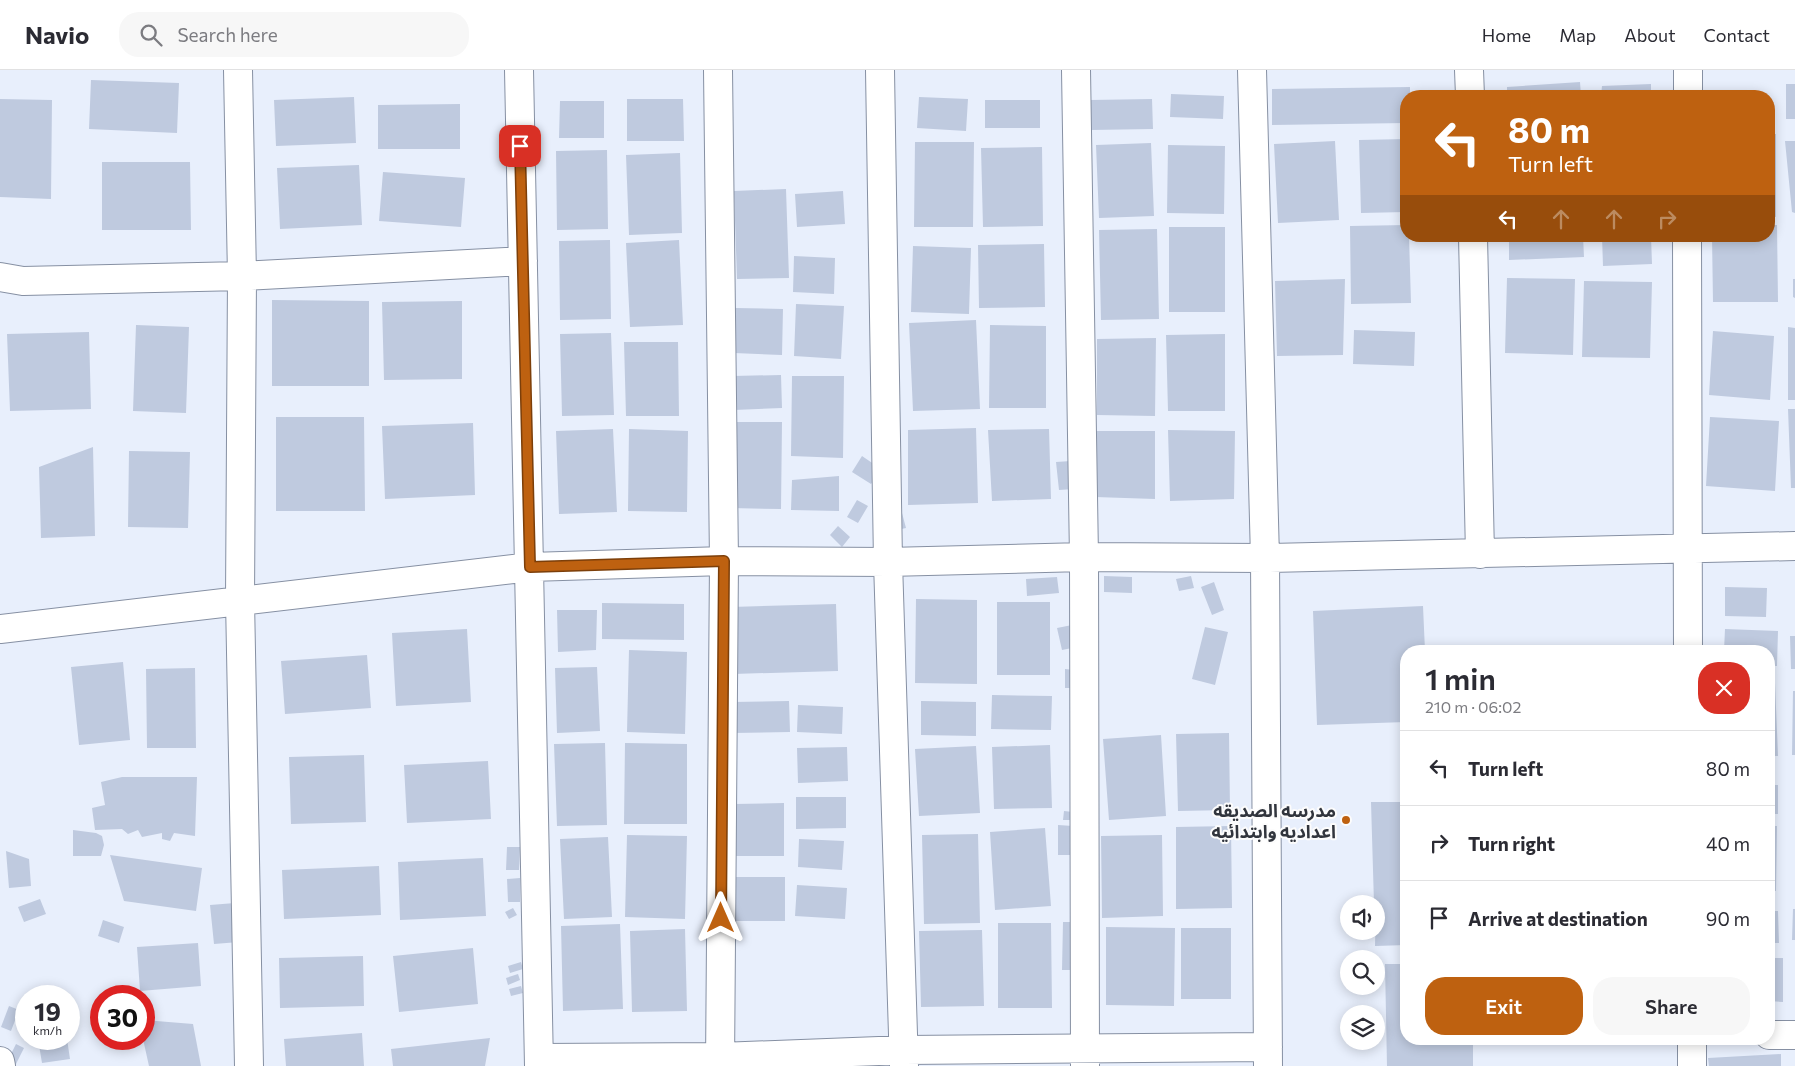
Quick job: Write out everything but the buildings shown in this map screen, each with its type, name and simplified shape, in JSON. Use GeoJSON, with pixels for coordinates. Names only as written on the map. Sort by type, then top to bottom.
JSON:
{"type":"FeatureCollection","features":[{"type":"Feature","properties":{"kind":"street"},"geometry":{"type":"LineString","coordinates":[[238,70],[242,276],[240,600],[249,1066]]}},
{"type":"Feature","properties":{"kind":"street"},"geometry":{"type":"LineString","coordinates":[[518,70],[540,1062],[1268,1056],[1266,558],[1252,70]]}},
{"type":"Feature","properties":{"kind":"street"},"geometry":{"type":"LineString","coordinates":[[718,70],[724,561],[720,1062]]}},
{"type":"Feature","properties":{"kind":"street"},"geometry":{"type":"LineString","coordinates":[[880,70],[888,562],[904,1058]]}},
{"type":"Feature","properties":{"kind":"street"},"geometry":{"type":"LineString","coordinates":[[1076,70],[1084,557],[1085,1057]]}},
{"type":"Feature","properties":{"kind":"street"},"geometry":{"type":"LineString","coordinates":[[1469,70],[1470,90]]}},
{"type":"Feature","properties":{"kind":"street"},"geometry":{"type":"LineString","coordinates":[[1688,70],[1688,90]]}},
{"type":"Feature","properties":{"kind":"street"},"geometry":{"type":"LineString","coordinates":[[1473,242],[1480,554]]}},
{"type":"Feature","properties":{"kind":"street"},"geometry":{"type":"LineString","coordinates":[[1687,242],[1686,549],[1688,645]]}},
{"type":"Feature","properties":{"kind":"street"},"geometry":{"type":"LineString","coordinates":[[0,277],[23,281],[242,276],[523,261]]}},
{"type":"Feature","properties":{"kind":"street"},"geometry":{"type":"LineString","coordinates":[[0,629],[530,567],[724,561],[888,562],[1084,557],[1266,558],[1795,546]]}},
{"type":"Feature","properties":{"kind":"street"},"geometry":{"type":"LineString","coordinates":[[1775,1036],[1795,1035]]}},
{"type":"Feature","properties":{"kind":"street"},"geometry":{"type":"LineString","coordinates":[[1692,1045],[1692,1066]]}},
{"type":"Feature","properties":{"kind":"street"},"geometry":{"type":"LineString","coordinates":[[0,1061],[1,1066]]}},
{"type":"Feature","properties":{"kind":"place","name":"مدرسه الصديقه اعداديه وابتدائيه"},"geometry":{"type":"Point","coordinates":[1346,820]}},
{"type":"Feature","properties":{"kind":"route"},"geometry":{"type":"LineString","coordinates":[[520,146],[530,567],[724,561],[721,918]]}}]}
